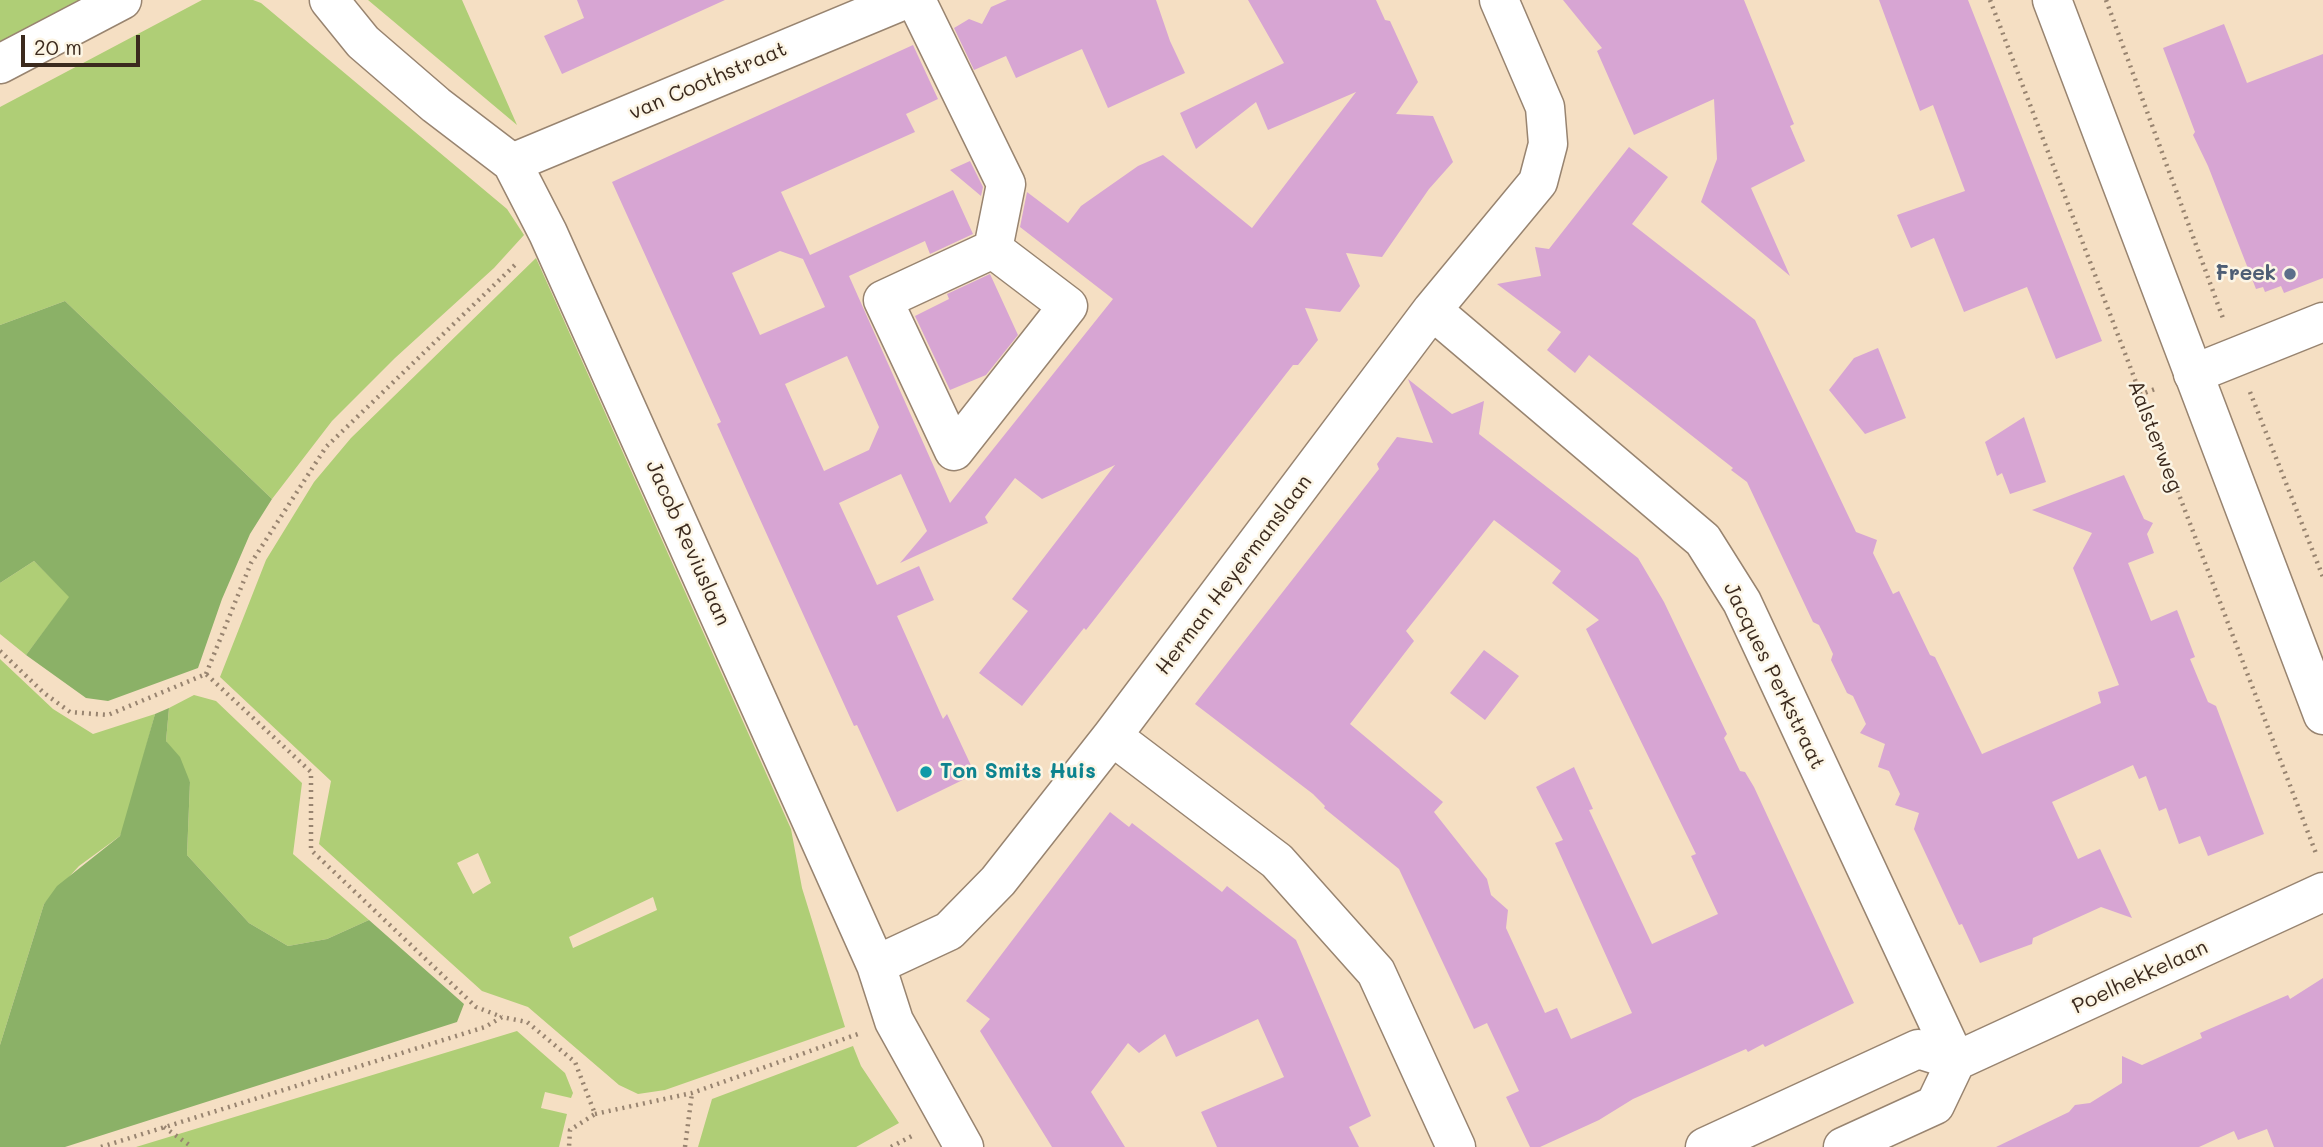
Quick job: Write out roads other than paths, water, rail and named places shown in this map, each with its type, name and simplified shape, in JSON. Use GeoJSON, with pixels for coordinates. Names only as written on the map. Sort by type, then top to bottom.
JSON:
{"type":"FeatureCollection","features":[{"type":"Feature","properties":{"kind":"street"},"geometry":{"type":"LineString","coordinates":[[0,64],[122,0]]}},
{"type":"Feature","properties":{"kind":"street","name":"Jacob Reviuslaan"},"geometry":{"type":"LineString","coordinates":[[329,0],[363,42],[436,105],[512,163],[548,233],[876,965],[894,1021],[964,1147]]}},
{"type":"Feature","properties":{"kind":"street","name":"van Coothstraat"},"geometry":{"type":"LineString","coordinates":[[512,163],[904,0]]}},
{"type":"Feature","properties":{"kind":"street"},"geometry":{"type":"LineString","coordinates":[[916,0],[1006,184],[993,249]]}},
{"type":"Feature","properties":{"kind":"street","name":"Herman Heyermanslaan"},"geometry":{"type":"LineString","coordinates":[[876,965],[949,931],[998,881],[1112,736],[1432,310],[1538,182],[1548,144],[1545,107],[1499,0]]}},
{"type":"Feature","properties":{"kind":"street"},"geometry":{"type":"LineString","coordinates":[[2052,0],[2323,715]]}},
{"type":"Feature","properties":{"kind":"street"},"geometry":{"type":"LineString","coordinates":[[993,249],[1068,306],[954,451],[883,300],[993,249]]}},
{"type":"Feature","properties":{"kind":"street","name":"Jacques Perkstraat"},"geometry":{"type":"LineString","coordinates":[[1432,310],[1703,540],[1742,602],[1956,1061]]}},
{"type":"Feature","properties":{"kind":"street"},"geometry":{"type":"LineString","coordinates":[[2193,374],[2323,322]]}},
{"type":"Feature","properties":{"kind":"street"},"geometry":{"type":"LineString","coordinates":[[1112,736],[1278,861],[1376,972],[1457,1147]]}},
{"type":"Feature","properties":{"kind":"street","name":"Poelhekkelaan"},"geometry":{"type":"LineString","coordinates":[[1956,1061],[2321,876]]}},
{"type":"Feature","properties":{"kind":"street"},"geometry":{"type":"LineString","coordinates":[[1713,1145],[1918,1049],[1956,1061],[1934,1105],[1843,1147]]}},
{"type":"Feature","properties":{"kind":"place","name":"Freek"},"geometry":{"type":"Point","coordinates":[2290,274]}},
{"type":"Feature","properties":{"kind":"place","name":"Ton Smits Huis"},"geometry":{"type":"Point","coordinates":[926,772]}}]}
